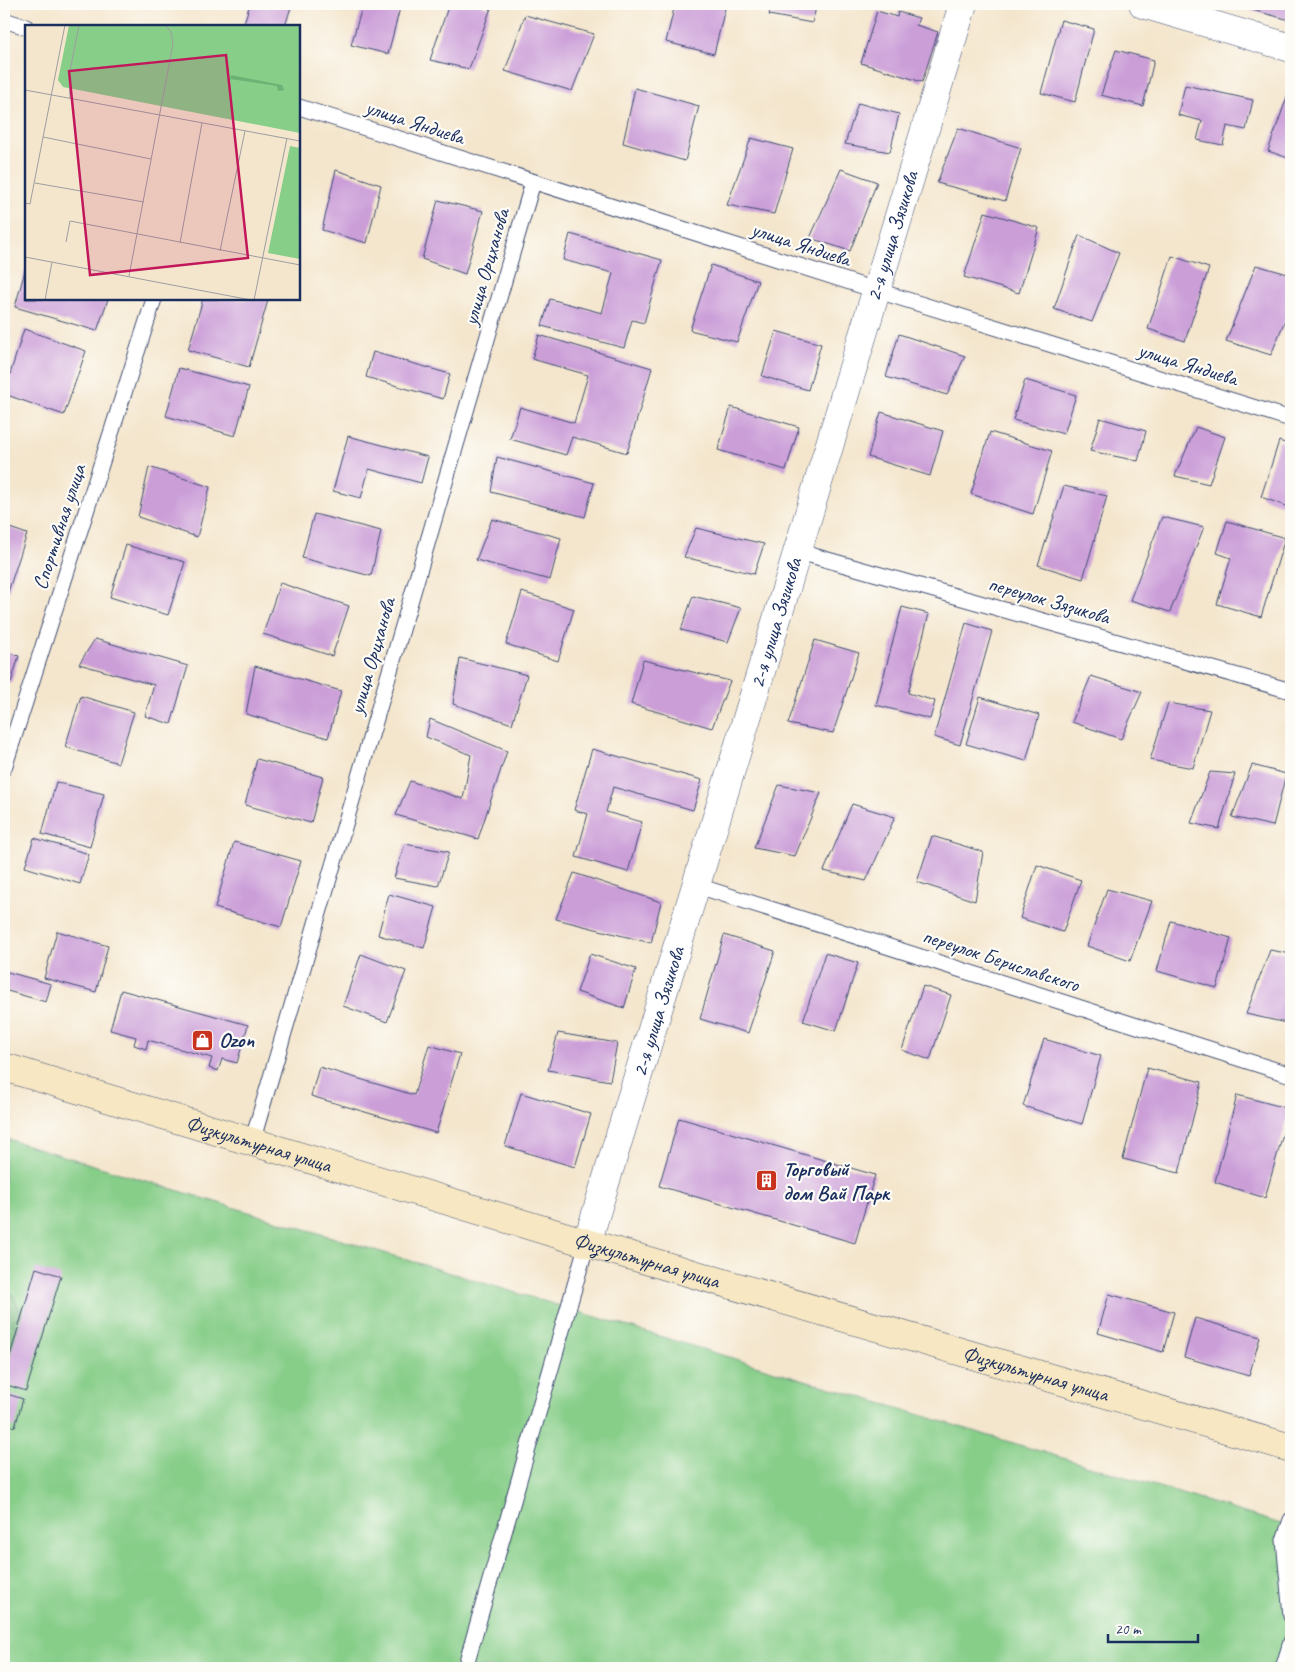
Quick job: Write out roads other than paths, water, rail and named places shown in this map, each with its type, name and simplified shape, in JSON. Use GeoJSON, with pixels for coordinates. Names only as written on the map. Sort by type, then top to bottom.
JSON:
{"type":"FeatureCollection","features":[{"type":"Feature","properties":{"kind":"main road","name":"Физкультурная улица"},"geometry":{"type":"LineString","coordinates":[[4,1067],[587,1243],[1291,1448]]}},
{"type":"Feature","properties":{"kind":"street","name":"2-я улица Зязикова"},"geometry":{"type":"LineString","coordinates":[[587,1243],[698,886],[796,551],[963,4]]}},
{"type":"Feature","properties":{"kind":"street"},"geometry":{"type":"LineString","coordinates":[[1143,4],[1291,48]]}},
{"type":"Feature","properties":{"kind":"lane"},"geometry":{"type":"LineString","coordinates":[[4,20],[25,27]]}},
{"type":"Feature","properties":{"kind":"lane","name":"улица Яндиева"},"geometry":{"type":"LineString","coordinates":[[300,107],[875,290],[1291,419]]}},
{"type":"Feature","properties":{"kind":"lane","name":"улица Орцханова"},"geometry":{"type":"LineString","coordinates":[[252,1142],[533,182]]}},
{"type":"Feature","properties":{"kind":"lane","name":"Спортивная улица"},"geometry":{"type":"LineString","coordinates":[[4,768],[154,300]]}},
{"type":"Feature","properties":{"kind":"lane","name":"переулок Зязикова"},"geometry":{"type":"LineString","coordinates":[[796,551],[1291,691]]}},
{"type":"Feature","properties":{"kind":"lane","name":"переулок Бериславского"},"geometry":{"type":"LineString","coordinates":[[698,886],[1291,1074]]}},
{"type":"Feature","properties":{"kind":"lane"},"geometry":{"type":"LineString","coordinates":[[465,1668],[587,1243]]}},
{"type":"Feature","properties":{"kind":"lane"},"geometry":{"type":"LineString","coordinates":[[1291,1520],[1284,1540],[1291,1616]]}},
{"type":"Feature","properties":{"kind":"lane"},"geometry":{"type":"LineString","coordinates":[[1283,1668],[1291,1642]]}},
{"type":"Feature","properties":{"kind":"place","name":"Ozon"},"geometry":{"type":"Point","coordinates":[203,1040]}},
{"type":"Feature","properties":{"kind":"place","name":"Торговый дом Вай Парк"},"geometry":{"type":"Point","coordinates":[767,1181]}}]}
